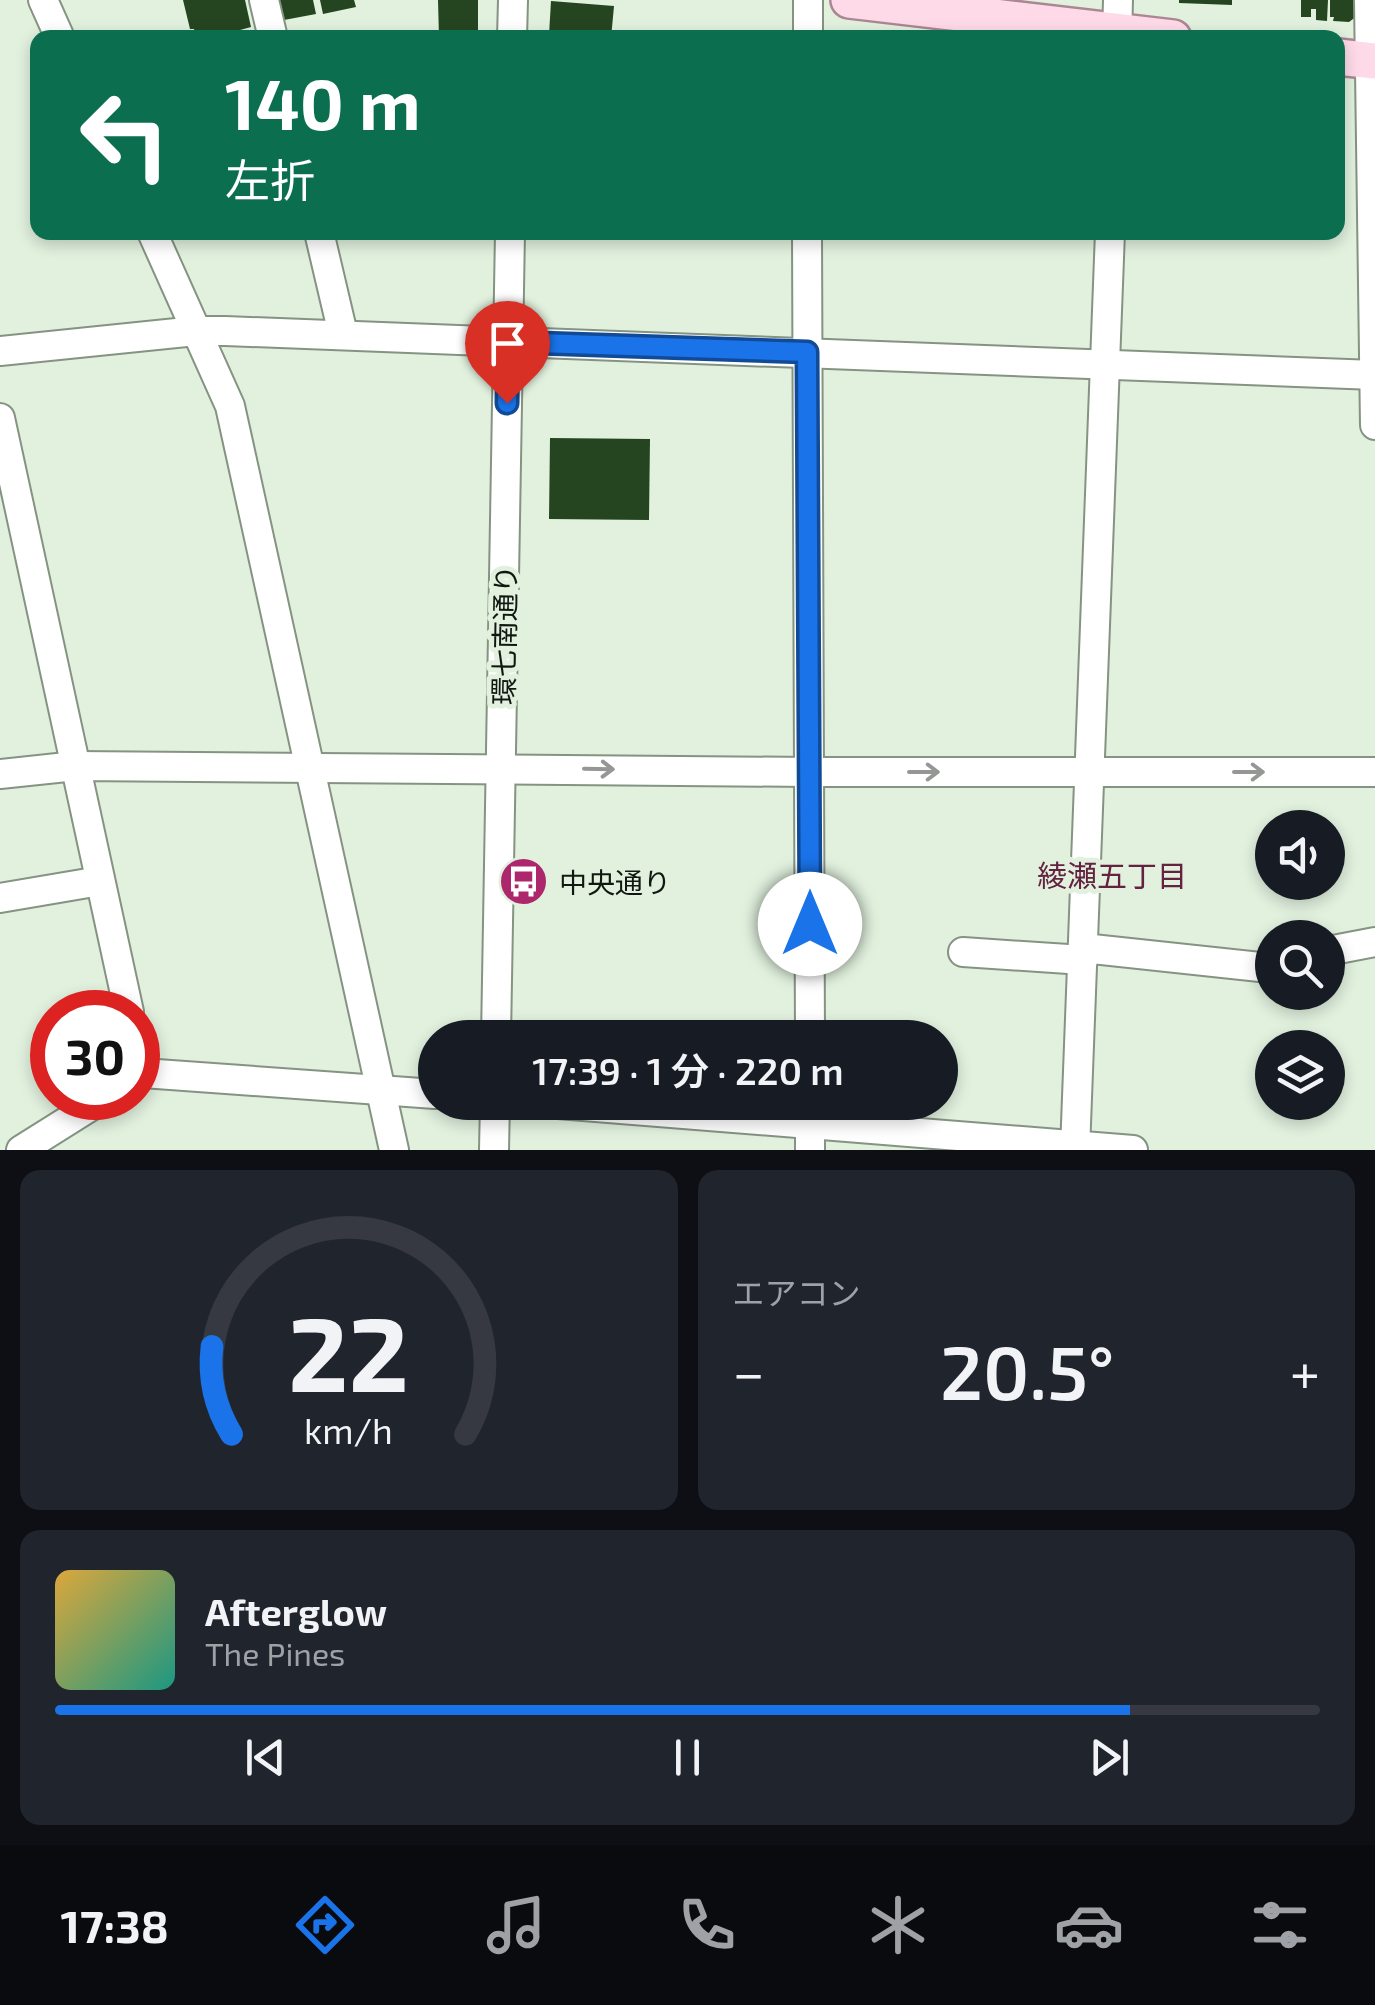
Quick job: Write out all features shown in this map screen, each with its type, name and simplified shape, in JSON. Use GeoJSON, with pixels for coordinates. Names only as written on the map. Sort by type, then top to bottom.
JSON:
{"type":"FeatureCollection","features":[{"type":"Feature","properties":{"kind":"main road"},"geometry":{"type":"LineString","coordinates":[[850,0],[1117,23],[1143,30]]}},
{"type":"Feature","properties":{"kind":"street"},"geometry":{"type":"LineString","coordinates":[[42,0],[56,30]]}},
{"type":"Feature","properties":{"kind":"street"},"geometry":{"type":"LineString","coordinates":[[264,0],[271,30]]}},
{"type":"Feature","properties":{"kind":"street"},"geometry":{"type":"LineString","coordinates":[[512,30],[513,0]]}},
{"type":"Feature","properties":{"kind":"street"},"geometry":{"type":"LineString","coordinates":[[808,0],[808,30]]}},
{"type":"Feature","properties":{"kind":"street"},"geometry":{"type":"LineString","coordinates":[[1369,0],[1360,60],[1375,425]]}},
{"type":"Feature","properties":{"kind":"street"},"geometry":{"type":"LineString","coordinates":[[156,240],[230,406],[394,1150]]}},
{"type":"Feature","properties":{"kind":"street"},"geometry":{"type":"LineString","coordinates":[[321,240],[343,334]]}},
{"type":"Feature","properties":{"kind":"street","name":"環七南通り"},"geometry":{"type":"LineString","coordinates":[[496,1020],[510,240]]}},
{"type":"Feature","properties":{"kind":"street"},"geometry":{"type":"LineString","coordinates":[[807,240],[810,1020]]}},
{"type":"Feature","properties":{"kind":"street"},"geometry":{"type":"LineString","coordinates":[[1075,1147],[1110,240]]}},
{"type":"Feature","properties":{"kind":"street"},"geometry":{"type":"LineString","coordinates":[[0,351],[196,331],[1375,375]]}},
{"type":"Feature","properties":{"kind":"street"},"geometry":{"type":"LineString","coordinates":[[0,418],[13,544],[76,766],[125,990]]}},
{"type":"Feature","properties":{"kind":"street"},"geometry":{"type":"LineString","coordinates":[[0,774],[76,766],[1375,772]]}},
{"type":"Feature","properties":{"kind":"street"},"geometry":{"type":"LineString","coordinates":[[0,898],[100,882]]}},
{"type":"Feature","properties":{"kind":"street"},"geometry":{"type":"LineString","coordinates":[[1345,948],[1375,942]]}},
{"type":"Feature","properties":{"kind":"street"},"geometry":{"type":"LineString","coordinates":[[962,952],[1083,954],[1255,966]]}},
{"type":"Feature","properties":{"kind":"street"},"geometry":{"type":"LineString","coordinates":[[160,1068],[418,1092]]}},
{"type":"Feature","properties":{"kind":"street"},"geometry":{"type":"LineString","coordinates":[[21,1150],[69,1120]]}},
{"type":"Feature","properties":{"kind":"street"},"geometry":{"type":"LineString","coordinates":[[494,1150],[495,1120]]}},
{"type":"Feature","properties":{"kind":"street"},"geometry":{"type":"LineString","coordinates":[[741,1120],[1133,1150]]}},
{"type":"Feature","properties":{"kind":"building"},"geometry":{"type":"Polygon","coordinates":[[[183,0],[245,0],[251,27],[190,29],[183,0]]]}},
{"type":"Feature","properties":{"kind":"building"},"geometry":{"type":"Polygon","coordinates":[[[279,0],[313,0],[316,14],[284,20],[279,0]]]}},
{"type":"Feature","properties":{"kind":"building"},"geometry":{"type":"Polygon","coordinates":[[[320,0],[354,0],[356,7],[323,14],[320,0]]]}},
{"type":"Feature","properties":{"kind":"building"},"geometry":{"type":"Polygon","coordinates":[[[438,0],[478,0],[478,30],[439,30],[438,0]]]}},
{"type":"Feature","properties":{"kind":"building"},"geometry":{"type":"Polygon","coordinates":[[[1232,0],[1232,5],[1179,3],[1232,0]]]}},
{"type":"Feature","properties":{"kind":"building"},"geometry":{"type":"Polygon","coordinates":[[[1301,0],[1328,0],[1327,21],[1316,20],[1316,9],[1311,9],[1311,17],[1301,17],[1301,0]]]}},
{"type":"Feature","properties":{"kind":"building"},"geometry":{"type":"Polygon","coordinates":[[[1330,0],[1357,0],[1357,16],[1349,22],[1333,21],[1330,0]]]}},
{"type":"Feature","properties":{"kind":"building"},"geometry":{"type":"Polygon","coordinates":[[[551,1],[614,6],[612,30],[549,30],[551,1]]]}},
{"type":"Feature","properties":{"kind":"building"},"geometry":{"type":"Polygon","coordinates":[[[550,438],[650,439],[649,520],[549,519],[550,438]]]}},
{"type":"Feature","properties":{"kind":"place","name":"中央通り"},"geometry":{"type":"Point","coordinates":[524,882]}},
{"type":"Feature","properties":{"kind":"district","name":"綾瀬五丁目"},"geometry":{"type":"Point","coordinates":[1112,875]}},
{"type":"Feature","properties":{"kind":"route"},"geometry":{"type":"LineString","coordinates":[[507,403],[508,342],[807,352],[810,924]]}}]}
